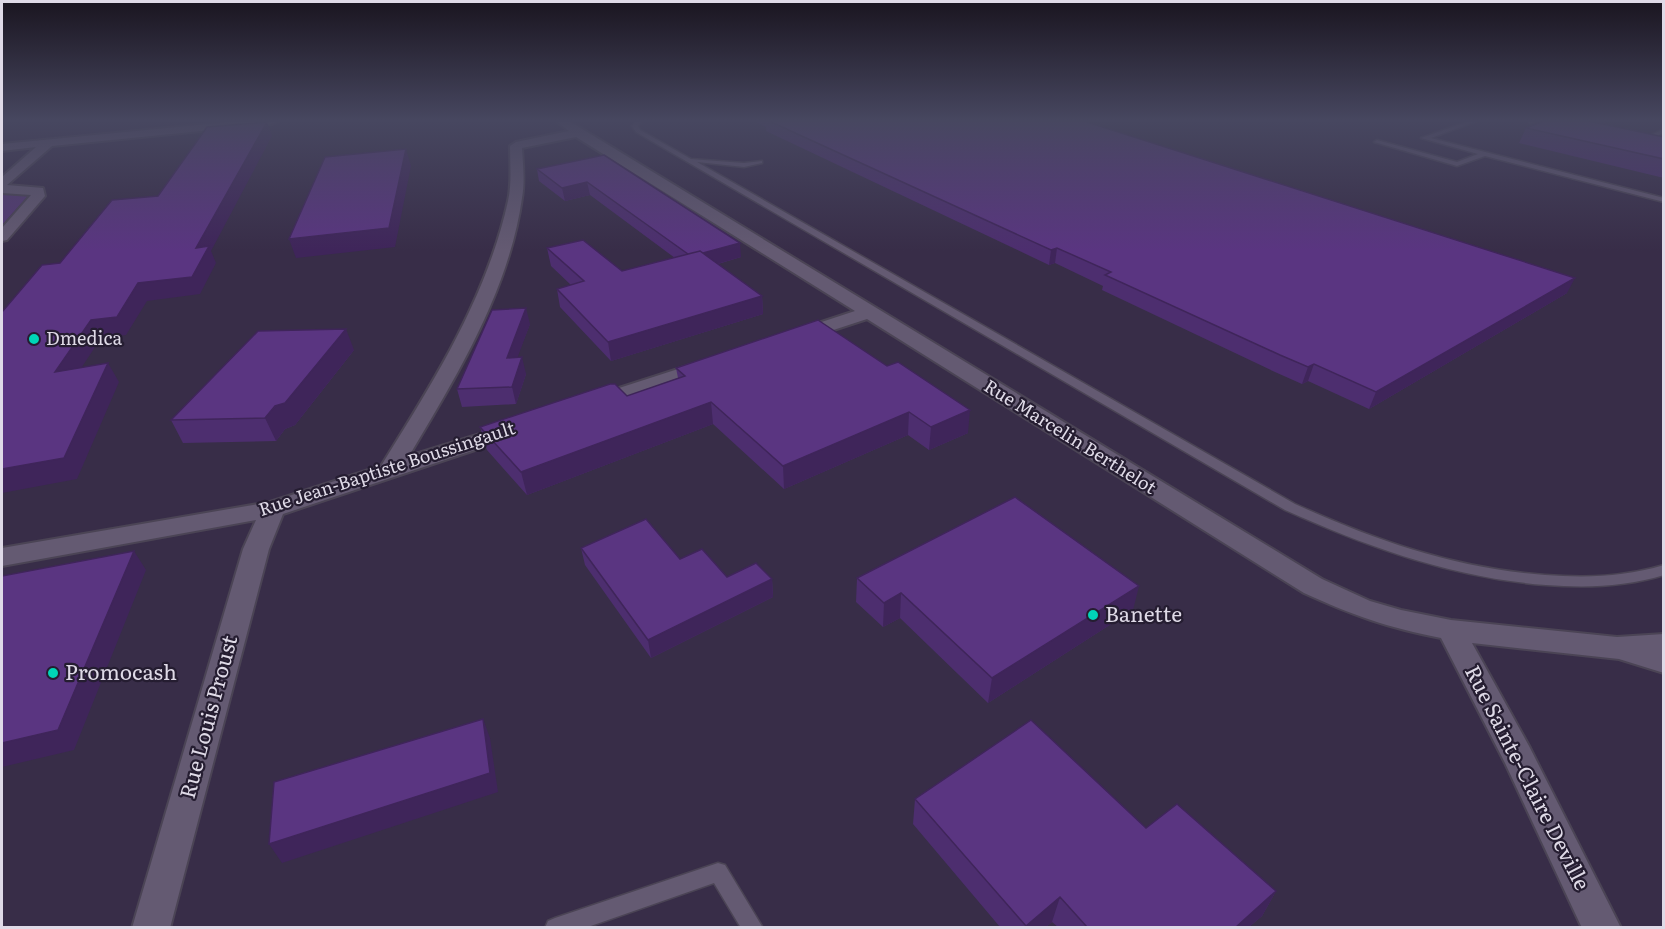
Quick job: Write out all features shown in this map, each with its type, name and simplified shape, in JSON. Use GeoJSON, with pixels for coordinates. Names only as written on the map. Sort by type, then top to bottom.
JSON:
{"type":"FeatureCollection","features":[{"type":"Feature","properties":{"kind":"street"},"geometry":{"type":"LineString","coordinates":[[2,183],[23,164]]}},
{"type":"Feature","properties":{"kind":"street"},"geometry":{"type":"LineString","coordinates":[[390,470],[462,349],[494,273],[515,198],[516,164]]}},
{"type":"Feature","properties":{"kind":"street","name":"Rue Marcelin Berthelot"},"geometry":{"type":"LineString","coordinates":[[630,164],[1312,586],[1361,608],[1451,630],[1617,648],[1664,645]]}},
{"type":"Feature","properties":{"kind":"street"},"geometry":{"type":"LineString","coordinates":[[2,189],[38,191],[38,196],[2,237]]}},
{"type":"Feature","properties":{"kind":"street"},"geometry":{"type":"LineString","coordinates":[[778,342],[867,313]]}},
{"type":"Feature","properties":{"kind":"street"},"geometry":{"type":"LineString","coordinates":[[578,408],[722,360]]}},
{"type":"Feature","properties":{"kind":"street","name":"Rue Jean-Baptiste Boussingault"},"geometry":{"type":"LineString","coordinates":[[2,557],[273,509],[533,423]]}},
{"type":"Feature","properties":{"kind":"street","name":"Rue Louis Proust"},"geometry":{"type":"LineString","coordinates":[[151,927],[256,549],[273,509]]}},
{"type":"Feature","properties":{"kind":"street","name":"Rue Sainte-Claire Deville"},"geometry":{"type":"LineString","coordinates":[[1451,630],[1518,756],[1602,927]]}},
{"type":"Feature","properties":{"kind":"street","name":"Rue Marcelin Berthelot"},"geometry":{"type":"LineString","coordinates":[[1617,648],[1664,662]]}},
{"type":"Feature","properties":{"kind":"lane"},"geometry":{"type":"LineString","coordinates":[[696,164],[1290,507],[1347,533],[1401,554],[1463,570],[1521,579],[1589,582],[1646,577],[1664,570]]}},
{"type":"Feature","properties":{"kind":"lane"},"geometry":{"type":"LineString","coordinates":[[1524,164],[1664,200]]}},
{"type":"Feature","properties":{"kind":"lane"},"geometry":{"type":"LineString","coordinates":[[555,927],[718,872],[753,927]]}},
{"type":"Feature","properties":{"kind":"shaded area"},"geometry":{"type":"Polygon","coordinates":[[[2,164],[1663,164],[1663,927],[2,927],[2,164]]]}},
{"type":"Feature","properties":{"kind":"shaded area"},"geometry":{"type":"Polygon","coordinates":[[[2,193],[28,194],[2,225],[2,193]]]}},
{"type":"Feature","properties":{"kind":"building"},"geometry":{"type":"Polygon","coordinates":[[[180,164],[243,164],[196,248],[209,246],[192,277],[138,283],[117,317],[91,320],[55,372],[108,363],[64,458],[2,469],[2,312],[42,265],[60,263],[112,200],[158,196],[180,164]]]}},
{"type":"Feature","properties":{"kind":"building"},"geometry":{"type":"Polygon","coordinates":[[[322,164],[403,164],[389,228],[289,239],[322,164]]]}},
{"type":"Feature","properties":{"kind":"building"},"geometry":{"type":"Polygon","coordinates":[[[559,164],[618,164],[740,243],[703,253],[700,251],[688,254],[587,182],[562,188],[537,169],[559,164]]]}},
{"type":"Feature","properties":{"kind":"building"},"geometry":{"type":"Polygon","coordinates":[[[864,164],[1220,164],[1575,278],[1376,392],[1314,364],[1308,367],[1280,355],[1105,275],[1111,272],[1057,248],[1051,250],[864,164]]]}},
{"type":"Feature","properties":{"kind":"building"},"geometry":{"type":"Polygon","coordinates":[[[583,240],[622,271],[700,251],[762,296],[608,342],[557,289],[584,281],[547,248],[583,240]]]}},
{"type":"Feature","properties":{"kind":"building"},"geometry":{"type":"Polygon","coordinates":[[[526,308],[507,358],[522,357],[512,387],[457,389],[492,310],[526,308]]]}},
{"type":"Feature","properties":{"kind":"building"},"geometry":{"type":"Polygon","coordinates":[[[818,320],[887,366],[898,362],[970,410],[931,427],[909,412],[783,466],[711,402],[521,472],[480,427],[610,384],[615,384],[627,396],[685,376],[676,368],[818,320]]]}},
{"type":"Feature","properties":{"kind":"building"},"geometry":{"type":"Polygon","coordinates":[[[346,329],[285,403],[275,406],[265,418],[171,420],[258,331],[346,329]]]}},
{"type":"Feature","properties":{"kind":"building"},"geometry":{"type":"Polygon","coordinates":[[[1015,497],[1139,586],[992,678],[901,593],[884,603],[857,578],[1015,497]]]}},
{"type":"Feature","properties":{"kind":"building"},"geometry":{"type":"Polygon","coordinates":[[[646,519],[680,559],[702,549],[727,577],[756,563],[772,579],[648,640],[581,548],[646,519]]]}},
{"type":"Feature","properties":{"kind":"building","name":"Promocash"},"geometry":{"type":"Polygon","coordinates":[[[134,551],[58,730],[2,743],[2,576],[134,551]]]}},
{"type":"Feature","properties":{"kind":"building"},"geometry":{"type":"Polygon","coordinates":[[[483,719],[490,773],[269,844],[274,782],[483,719]]]}},
{"type":"Feature","properties":{"kind":"building"},"geometry":{"type":"Polygon","coordinates":[[[1031,720],[1146,828],[1177,804],[1276,891],[1236,927],[1087,927],[1060,897],[1026,926],[915,799],[1031,720]]]}},
{"type":"Feature","properties":{"kind":"place","name":"Dmedica"},"geometry":{"type":"Point","coordinates":[34,339]}},
{"type":"Feature","properties":{"kind":"place","name":"Banette"},"geometry":{"type":"Point","coordinates":[1093,615]}},
{"type":"Feature","properties":{"kind":"place","name":"Promocash"},"geometry":{"type":"Point","coordinates":[53,673]}}]}
